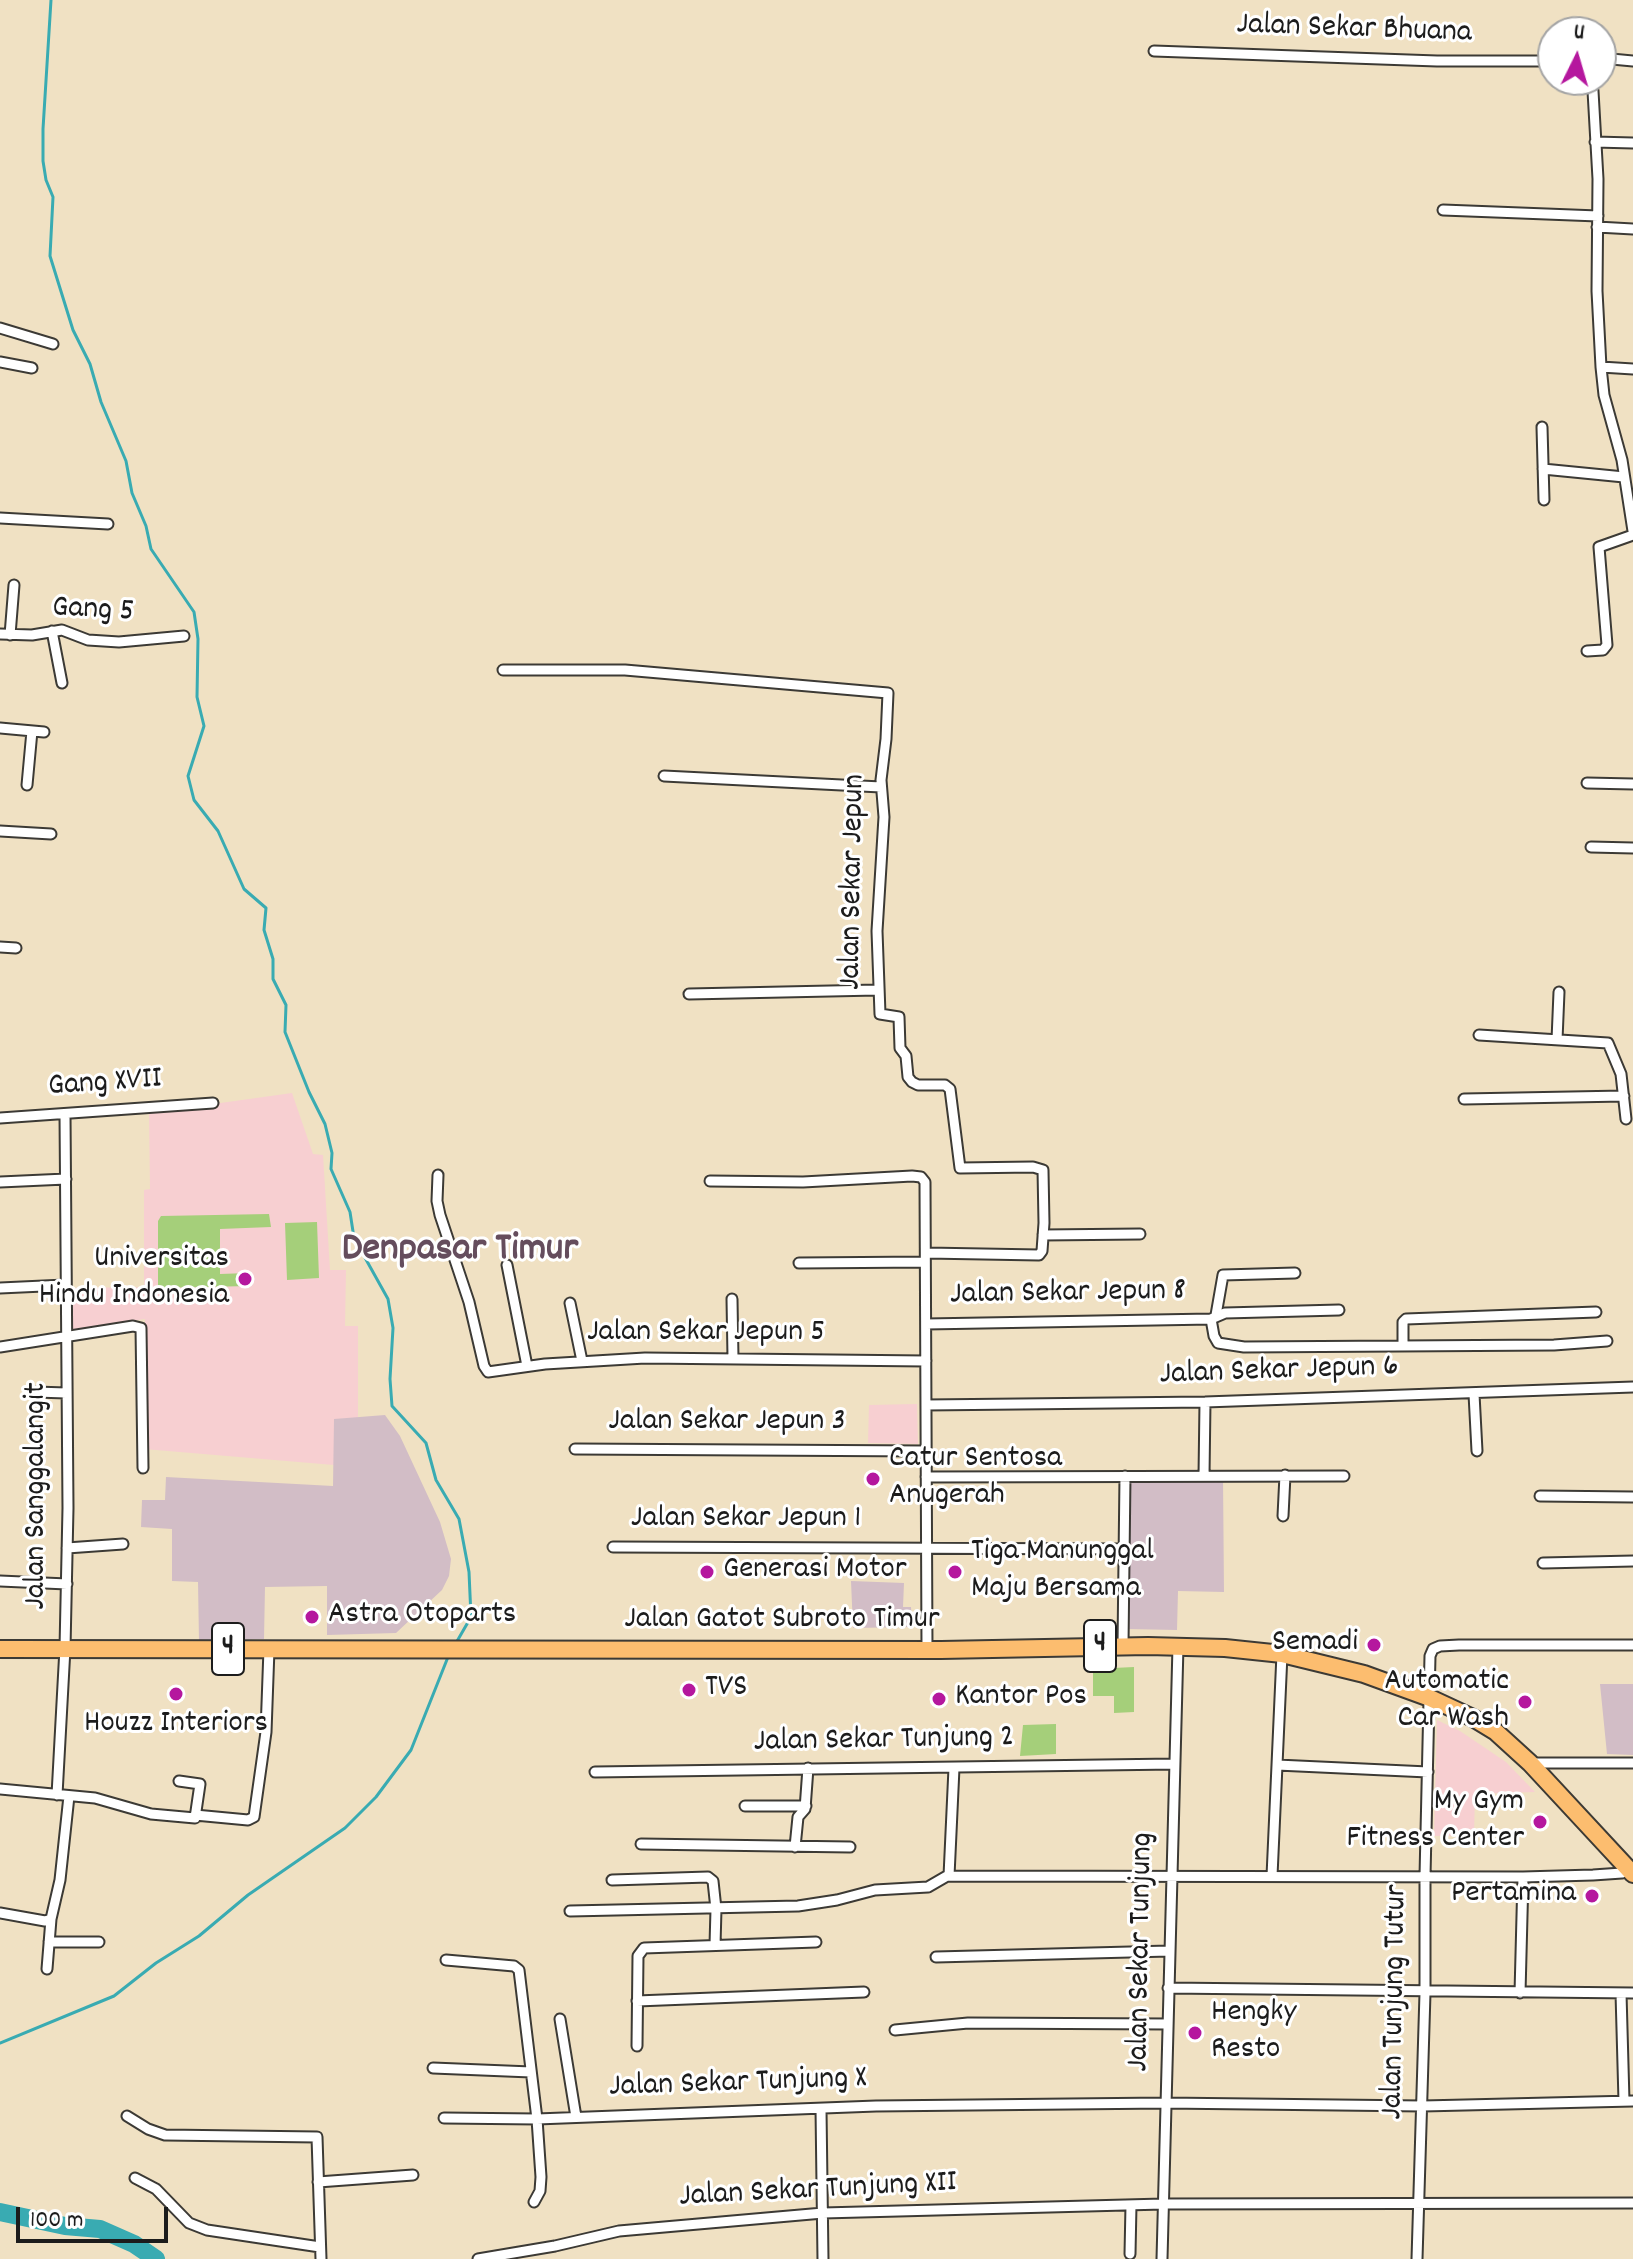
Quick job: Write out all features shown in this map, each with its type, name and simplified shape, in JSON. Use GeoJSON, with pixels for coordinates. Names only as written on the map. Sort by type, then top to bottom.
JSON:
{"type":"FeatureCollection","features":[{"type":"Feature","properties":{"kind":"highway","name":"Jalan Gatot Subroto Timur"},"geometry":{"type":"LineString","coordinates":[[0,1649],[927,1650],[1123,1645],[1282,1654],[1364,1674],[1430,1698],[1496,1732],[1530,1763],[1631,1872]]}},
{"type":"Feature","properties":{"kind":"street","name":"Jalan Sekar Bhuana"},"geometry":{"type":"LineString","coordinates":[[1154,51],[1437,61],[1537,61]]}},
{"type":"Feature","properties":{"kind":"street"},"geometry":{"type":"LineString","coordinates":[[1587,651],[1603,650],[1607,645],[1599,547],[1633,533],[1622,460],[1604,395],[1601,367],[1593,96]]}},
{"type":"Feature","properties":{"kind":"street"},"geometry":{"type":"LineString","coordinates":[[1595,142],[1633,143]]}},
{"type":"Feature","properties":{"kind":"street"},"geometry":{"type":"LineString","coordinates":[[1443,210],[1598,222],[1633,229]]}},
{"type":"Feature","properties":{"kind":"street"},"geometry":{"type":"LineString","coordinates":[[0,328],[53,344]]}},
{"type":"Feature","properties":{"kind":"street"},"geometry":{"type":"LineString","coordinates":[[0,362],[32,368]]}},
{"type":"Feature","properties":{"kind":"street"},"geometry":{"type":"LineString","coordinates":[[1601,367],[1633,369]]}},
{"type":"Feature","properties":{"kind":"street"},"geometry":{"type":"LineString","coordinates":[[1542,427],[1544,500]]}},
{"type":"Feature","properties":{"kind":"street"},"geometry":{"type":"LineString","coordinates":[[1622,460],[1633,462]]}},
{"type":"Feature","properties":{"kind":"street"},"geometry":{"type":"LineString","coordinates":[[1543,469],[1624,477]]}},
{"type":"Feature","properties":{"kind":"street"},"geometry":{"type":"LineString","coordinates":[[0,518],[108,524]]}},
{"type":"Feature","properties":{"kind":"street"},"geometry":{"type":"LineString","coordinates":[[5,635],[14,585]]}},
{"type":"Feature","properties":{"kind":"street","name":"Gang 5"},"geometry":{"type":"LineString","coordinates":[[5,635],[65,630],[81,638],[119,642],[184,636]]}},
{"type":"Feature","properties":{"kind":"street"},"geometry":{"type":"LineString","coordinates":[[52,631],[62,683]]}},
{"type":"Feature","properties":{"kind":"street","name":"Jalan Sekar Jepun"},"geometry":{"type":"LineString","coordinates":[[503,670],[646,671],[888,693],[881,787],[884,817],[878,916],[877,990],[880,1014],[899,1017],[900,1048],[906,1056],[909,1080],[918,1085],[945,1085],[950,1089],[960,1168],[1033,1167],[1043,1170],[1043,1235]]}},
{"type":"Feature","properties":{"kind":"street"},"geometry":{"type":"LineString","coordinates":[[0,728],[44,732]]}},
{"type":"Feature","properties":{"kind":"street"},"geometry":{"type":"LineString","coordinates":[[27,785],[32,731]]}},
{"type":"Feature","properties":{"kind":"street"},"geometry":{"type":"LineString","coordinates":[[664,776],[881,787]]}},
{"type":"Feature","properties":{"kind":"street"},"geometry":{"type":"LineString","coordinates":[[1587,783],[1633,784]]}},
{"type":"Feature","properties":{"kind":"street"},"geometry":{"type":"LineString","coordinates":[[0,831],[51,834]]}},
{"type":"Feature","properties":{"kind":"street"},"geometry":{"type":"LineString","coordinates":[[1591,847],[1633,848]]}},
{"type":"Feature","properties":{"kind":"street"},"geometry":{"type":"LineString","coordinates":[[0,947],[16,948]]}},
{"type":"Feature","properties":{"kind":"street"},"geometry":{"type":"LineString","coordinates":[[689,994],[877,990]]}},
{"type":"Feature","properties":{"kind":"street"},"geometry":{"type":"LineString","coordinates":[[1557,1040],[1559,992]]}},
{"type":"Feature","properties":{"kind":"street"},"geometry":{"type":"LineString","coordinates":[[1479,1035],[1608,1043],[1621,1074],[1626,1119]]}},
{"type":"Feature","properties":{"kind":"street"},"geometry":{"type":"LineString","coordinates":[[1621,1074],[1633,1074]]}},
{"type":"Feature","properties":{"kind":"street"},"geometry":{"type":"LineString","coordinates":[[1464,1099],[1624,1096]]}},
{"type":"Feature","properties":{"kind":"street","name":"Gang XVII"},"geometry":{"type":"LineString","coordinates":[[0,1118],[213,1103]]}},
{"type":"Feature","properties":{"kind":"street"},"geometry":{"type":"LineString","coordinates":[[65,1114],[65,1338]]}},
{"type":"Feature","properties":{"kind":"street","name":"Jalan Sekar Jepun 5"},"geometry":{"type":"LineString","coordinates":[[438,1175],[440,1215],[488,1372],[582,1361],[733,1358],[926,1361]]}},
{"type":"Feature","properties":{"kind":"street"},"geometry":{"type":"LineString","coordinates":[[710,1181],[803,1182],[921,1177],[927,1189],[927,1650]]}},
{"type":"Feature","properties":{"kind":"street"},"geometry":{"type":"LineString","coordinates":[[0,1182],[66,1179]]}},
{"type":"Feature","properties":{"kind":"street"},"geometry":{"type":"LineString","coordinates":[[799,1263],[1037,1256],[1042,1251],[1043,1235],[1140,1234]]}},
{"type":"Feature","properties":{"kind":"street"},"geometry":{"type":"LineString","coordinates":[[507,1265],[527,1366]]}},
{"type":"Feature","properties":{"kind":"street"},"geometry":{"type":"LineString","coordinates":[[1295,1273],[1223,1275],[1214,1317],[1214,1336],[1218,1343],[1231,1347],[1554,1345],[1607,1341]]}},
{"type":"Feature","properties":{"kind":"street"},"geometry":{"type":"LineString","coordinates":[[0,1288],[65,1285]]}},
{"type":"Feature","properties":{"kind":"street"},"geometry":{"type":"LineString","coordinates":[[732,1299],[733,1358]]}},
{"type":"Feature","properties":{"kind":"street"},"geometry":{"type":"LineString","coordinates":[[570,1303],[582,1361]]}},
{"type":"Feature","properties":{"kind":"street","name":"Jalan Sekar Jepun 8"},"geometry":{"type":"LineString","coordinates":[[926,1324],[1214,1317],[1234,1312],[1339,1310]]}},
{"type":"Feature","properties":{"kind":"street"},"geometry":{"type":"LineString","coordinates":[[1403,1346],[1403,1322],[1406,1319],[1596,1312]]}},
{"type":"Feature","properties":{"kind":"street","name":"Jalan Sanggalangit"},"geometry":{"type":"LineString","coordinates":[[0,1347],[136,1325],[142,1331],[143,1468]]}},
{"type":"Feature","properties":{"kind":"street","name":"Jalan Sanggalangit"},"geometry":{"type":"LineString","coordinates":[[57,1795],[67,1584],[65,1338]]}},
{"type":"Feature","properties":{"kind":"street","name":"Jalan Sekar Jepun 6"},"geometry":{"type":"LineString","coordinates":[[926,1405],[1205,1402],[1633,1387]]}},
{"type":"Feature","properties":{"kind":"street"},"geometry":{"type":"LineString","coordinates":[[36,1392],[66,1393]]}},
{"type":"Feature","properties":{"kind":"street"},"geometry":{"type":"LineString","coordinates":[[1474,1394],[1477,1451]]}},
{"type":"Feature","properties":{"kind":"street"},"geometry":{"type":"LineString","coordinates":[[1204,1476],[1205,1402]]}},
{"type":"Feature","properties":{"kind":"street","name":"Jalan Sekar Jepun 3"},"geometry":{"type":"LineString","coordinates":[[575,1449],[926,1451]]}},
{"type":"Feature","properties":{"kind":"street"},"geometry":{"type":"LineString","coordinates":[[1283,1516],[1285,1475]]}},
{"type":"Feature","properties":{"kind":"street"},"geometry":{"type":"LineString","coordinates":[[1123,1645],[1125,1476]]}},
{"type":"Feature","properties":{"kind":"street"},"geometry":{"type":"LineString","coordinates":[[926,1477],[1344,1476]]}},
{"type":"Feature","properties":{"kind":"street"},"geometry":{"type":"LineString","coordinates":[[1540,1496],[1633,1497]]}},
{"type":"Feature","properties":{"kind":"street"},"geometry":{"type":"LineString","coordinates":[[67,1548],[123,1544]]}},
{"type":"Feature","properties":{"kind":"street","name":"Jalan Sekar Jepun 1"},"geometry":{"type":"LineString","coordinates":[[613,1547],[1124,1549]]}},
{"type":"Feature","properties":{"kind":"street"},"geometry":{"type":"LineString","coordinates":[[1543,1563],[1633,1561]]}},
{"type":"Feature","properties":{"kind":"street"},"geometry":{"type":"LineString","coordinates":[[0,1581],[67,1584]]}},
{"type":"Feature","properties":{"kind":"street","name":"Jalan Tunjung Tutur"},"geometry":{"type":"LineString","coordinates":[[1417,2259],[1423,2106],[1430,1656],[1433,1649],[1440,1646],[1633,1645]]}},
{"type":"Feature","properties":{"kind":"street","name":"Jalan Sekar Tunjung"},"geometry":{"type":"LineString","coordinates":[[1162,2259],[1178,1646]]}},
{"type":"Feature","properties":{"kind":"street"},"geometry":{"type":"LineString","coordinates":[[0,1789],[95,1798],[151,1814],[252,1820],[264,1746],[269,1649]]}},
{"type":"Feature","properties":{"kind":"street"},"geometry":{"type":"LineString","coordinates":[[1272,1876],[1282,1654]]}},
{"type":"Feature","properties":{"kind":"street"},"geometry":{"type":"LineString","coordinates":[[1530,1763],[1633,1763]]}},
{"type":"Feature","properties":{"kind":"street","name":"Jalan Sekar Tunjung 2"},"geometry":{"type":"LineString","coordinates":[[595,1772],[1174,1764]]}},
{"type":"Feature","properties":{"kind":"street"},"geometry":{"type":"LineString","coordinates":[[1277,1765],[1428,1772]]}},
{"type":"Feature","properties":{"kind":"street"},"geometry":{"type":"LineString","coordinates":[[795,1847],[798,1817],[806,1806],[808,1768]]}},
{"type":"Feature","properties":{"kind":"street"},"geometry":{"type":"LineString","coordinates":[[949,1876],[954,1768]]}},
{"type":"Feature","properties":{"kind":"street"},"geometry":{"type":"LineString","coordinates":[[179,1781],[200,1784],[195,1815]]}},
{"type":"Feature","properties":{"kind":"street"},"geometry":{"type":"LineString","coordinates":[[47,1969],[69,1796]]}},
{"type":"Feature","properties":{"kind":"street"},"geometry":{"type":"LineString","coordinates":[[745,1806],[806,1806]]}},
{"type":"Feature","properties":{"kind":"street"},"geometry":{"type":"LineString","coordinates":[[641,1844],[850,1847]]}},
{"type":"Feature","properties":{"kind":"street"},"geometry":{"type":"LineString","coordinates":[[570,1911],[764,1908],[822,1903],[875,1890],[928,1887],[949,1876],[1523,1877],[1631,1872]]}},
{"type":"Feature","properties":{"kind":"street"},"geometry":{"type":"LineString","coordinates":[[612,1880],[708,1877],[713,1881],[716,1909],[715,1945]]}},
{"type":"Feature","properties":{"kind":"street"},"geometry":{"type":"LineString","coordinates":[[1520,1993],[1523,1877]]}},
{"type":"Feature","properties":{"kind":"street"},"geometry":{"type":"LineString","coordinates":[[0,1913],[45,1921],[51,1919]]}},
{"type":"Feature","properties":{"kind":"street"},"geometry":{"type":"LineString","coordinates":[[49,1942],[99,1942]]}},
{"type":"Feature","properties":{"kind":"street"},"geometry":{"type":"LineString","coordinates":[[637,2046],[640,1950],[816,1942]]}},
{"type":"Feature","properties":{"kind":"street"},"geometry":{"type":"LineString","coordinates":[[936,1957],[1169,1951]]}},
{"type":"Feature","properties":{"kind":"street"},"geometry":{"type":"LineString","coordinates":[[446,1960],[514,1966],[519,1970],[537,2119],[541,2183],[534,2202]]}},
{"type":"Feature","properties":{"kind":"street"},"geometry":{"type":"LineString","coordinates":[[1168,1988],[1633,1993]]}},
{"type":"Feature","properties":{"kind":"street"},"geometry":{"type":"LineString","coordinates":[[637,2001],[864,1992]]}},
{"type":"Feature","properties":{"kind":"street"},"geometry":{"type":"LineString","coordinates":[[1621,1993],[1629,2101]]}},
{"type":"Feature","properties":{"kind":"street"},"geometry":{"type":"LineString","coordinates":[[560,2019],[576,2117]]}},
{"type":"Feature","properties":{"kind":"street"},"geometry":{"type":"LineString","coordinates":[[895,2030],[968,2023],[1168,2024]]}},
{"type":"Feature","properties":{"kind":"street"},"geometry":{"type":"LineString","coordinates":[[433,2068],[531,2072]]}},
{"type":"Feature","properties":{"kind":"street","name":"Jalan Sekar Tunjung X"},"geometry":{"type":"LineString","coordinates":[[444,2118],[537,2119],[876,2106],[1165,2103],[1423,2106],[1629,2101]]}},
{"type":"Feature","properties":{"kind":"street"},"geometry":{"type":"LineString","coordinates":[[821,2109],[823,2259]]}},
{"type":"Feature","properties":{"kind":"street"},"geometry":{"type":"LineString","coordinates":[[127,2116],[165,2135],[317,2137],[321,2259]]}},
{"type":"Feature","properties":{"kind":"street"},"geometry":{"type":"LineString","coordinates":[[318,2182],[413,2175]]}},
{"type":"Feature","properties":{"kind":"street"},"geometry":{"type":"LineString","coordinates":[[135,2178],[156,2189],[189,2223],[207,2230],[320,2247]]}},
{"type":"Feature","properties":{"kind":"street","name":"Jalan Sekar Tunjung XII"},"geometry":{"type":"LineString","coordinates":[[478,2259],[619,2231],[823,2213],[1163,2204],[1633,2203]]}},
{"type":"Feature","properties":{"kind":"street"},"geometry":{"type":"LineString","coordinates":[[1130,2254],[1131,2205]]}},
{"type":"Feature","properties":{"kind":"shaded area","name":"Universitas Hindu Indonesia"},"geometry":{"type":"Polygon","coordinates":[[[292,1093],[313,1154],[323,1155],[330,1270],[346,1270],[345,1326],[358,1326],[358,1418],[334,1420],[334,1465],[144,1449],[145,1319],[69,1330],[69,1288],[144,1287],[144,1190],[150,1189],[149,1113],[292,1093]]]}},
{"type":"Feature","properties":{"kind":"shaded area"},"geometry":{"type":"Polygon","coordinates":[[[917,1404],[918,1444],[868,1443],[869,1405],[917,1404]]]}},
{"type":"Feature","properties":{"kind":"shaded area"},"geometry":{"type":"Polygon","coordinates":[[[385,1415],[400,1436],[440,1522],[451,1559],[449,1576],[442,1590],[396,1633],[327,1635],[327,1586],[265,1587],[264,1639],[199,1641],[198,1582],[172,1581],[172,1529],[141,1527],[142,1500],[165,1500],[166,1477],[333,1486],[334,1419],[385,1415]]]}},
{"type":"Feature","properties":{"kind":"shaded area"},"geometry":{"type":"Polygon","coordinates":[[[1223,1478],[1224,1592],[1178,1591],[1177,1630],[1126,1629],[1128,1481],[1223,1478]]]}},
{"type":"Feature","properties":{"kind":"shaded area"},"geometry":{"type":"Polygon","coordinates":[[[851,1581],[904,1583],[903,1607],[911,1607],[912,1627],[853,1628],[851,1581]]]}},
{"type":"Feature","properties":{"kind":"shaded area"},"geometry":{"type":"Polygon","coordinates":[[[1600,1684],[1633,1684],[1633,1755],[1607,1754],[1600,1684]]]}},
{"type":"Feature","properties":{"kind":"shaded area"},"geometry":{"type":"Polygon","coordinates":[[[1437,1720],[1460,1731],[1506,1762],[1535,1792],[1475,1794],[1474,1836],[1434,1836],[1437,1720]]]}},
{"type":"Feature","properties":{"kind":"green space"},"geometry":{"type":"Polygon","coordinates":[[[269,1214],[271,1227],[220,1229],[220,1274],[248,1273],[249,1286],[158,1288],[158,1221],[161,1216],[269,1214]]]}},
{"type":"Feature","properties":{"kind":"green space"},"geometry":{"type":"Polygon","coordinates":[[[317,1222],[319,1278],[287,1280],[285,1223],[317,1222]]]}},
{"type":"Feature","properties":{"kind":"green space"},"geometry":{"type":"Polygon","coordinates":[[[1134,1667],[1134,1712],[1114,1713],[1114,1696],[1093,1696],[1093,1669],[1134,1667]]]}},
{"type":"Feature","properties":{"kind":"green space"},"geometry":{"type":"Polygon","coordinates":[[[1056,1724],[1056,1754],[1020,1756],[1023,1725],[1056,1724]]]}},
{"type":"Feature","properties":{"kind":"waterway"},"geometry":{"type":"LineString","coordinates":[[51,0],[43,129],[43,161],[53,197],[50,256],[73,330],[90,364],[101,402],[126,461],[132,493],[146,526],[151,549],[194,612],[198,639],[197,697],[204,726],[188,776],[194,800],[218,831],[244,889],[266,908],[264,930],[273,959],[273,979],[286,1005],[285,1032],[325,1124],[332,1153],[331,1169],[350,1212],[354,1238],[388,1299],[393,1328],[392,1406],[426,1443],[436,1480],[459,1519],[469,1572],[471,1617],[456,1643]]}},
{"type":"Feature","properties":{"kind":"waterway"},"geometry":{"type":"LineString","coordinates":[[0,2043],[114,1996],[156,1963],[199,1936],[248,1895],[345,1828],[376,1797],[411,1750],[448,1657]]}},
{"type":"Feature","properties":{"kind":"waterway"},"geometry":{"type":"LineString","coordinates":[[0,2212],[65,2226],[100,2229],[134,2244],[156,2259]]}},
{"type":"Feature","properties":{"kind":"place","name":"Universitas Hindu Indonesia"},"geometry":{"type":"Point","coordinates":[245,1279]}},
{"type":"Feature","properties":{"kind":"place","name":"Catur Sentosa Anugerah"},"geometry":{"type":"Point","coordinates":[873,1479]}},
{"type":"Feature","properties":{"kind":"place","name":"Generasi Motor"},"geometry":{"type":"Point","coordinates":[707,1572]}},
{"type":"Feature","properties":{"kind":"place","name":"Tiga Manunggal Maju Bersama"},"geometry":{"type":"Point","coordinates":[955,1572]}},
{"type":"Feature","properties":{"kind":"place","name":"Astra Otoparts"},"geometry":{"type":"Point","coordinates":[312,1617]}},
{"type":"Feature","properties":{"kind":"place","name":"Semadi"},"geometry":{"type":"Point","coordinates":[1374,1645]}},
{"type":"Feature","properties":{"kind":"place","name":"TVS"},"geometry":{"type":"Point","coordinates":[689,1690]}},
{"type":"Feature","properties":{"kind":"place","name":"Houzz Interiors"},"geometry":{"type":"Point","coordinates":[176,1694]}},
{"type":"Feature","properties":{"kind":"place","name":"Kantor Pos"},"geometry":{"type":"Point","coordinates":[939,1699]}},
{"type":"Feature","properties":{"kind":"place","name":"Automatic Car Wash"},"geometry":{"type":"Point","coordinates":[1525,1702]}},
{"type":"Feature","properties":{"kind":"place","name":"My Gym Fitness Center"},"geometry":{"type":"Point","coordinates":[1540,1822]}},
{"type":"Feature","properties":{"kind":"place","name":"Pertamina"},"geometry":{"type":"Point","coordinates":[1592,1896]}},
{"type":"Feature","properties":{"kind":"place","name":"Hengky Resto"},"geometry":{"type":"Point","coordinates":[1195,2033]}},
{"type":"Feature","properties":{"kind":"district","name":"Denpasar Timur"},"geometry":{"type":"Point","coordinates":[460,1253]}}]}
